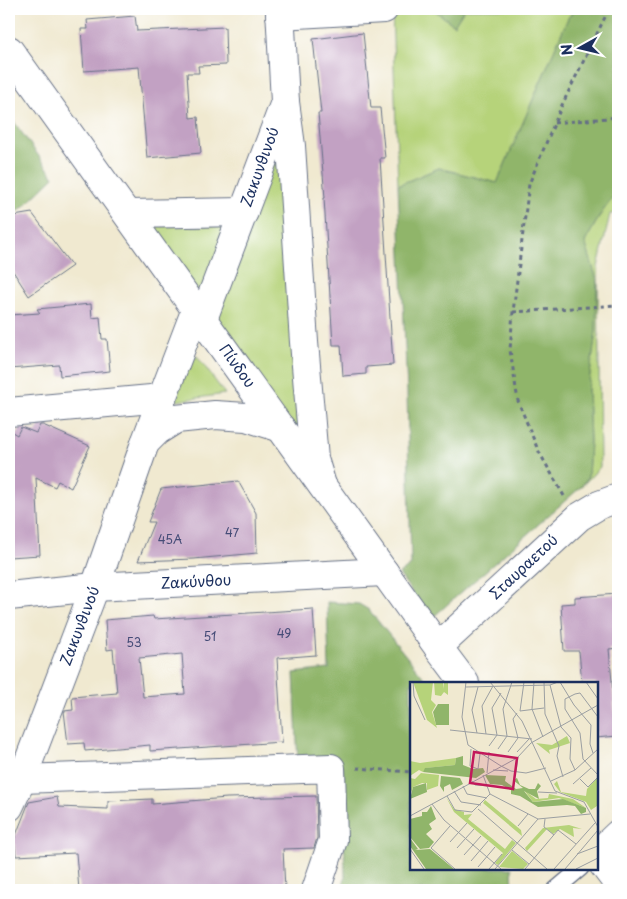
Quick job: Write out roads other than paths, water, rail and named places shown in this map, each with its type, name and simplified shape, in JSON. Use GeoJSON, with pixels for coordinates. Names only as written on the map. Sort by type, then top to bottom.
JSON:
{"type":"FeatureCollection","features":[{"type":"Feature","properties":{"kind":"street"},"geometry":{"type":"LineString","coordinates":[[280,12],[384,9]]}},
{"type":"Feature","properties":{"kind":"street","name":"Ζακυνθινού"},"geometry":{"type":"LineString","coordinates":[[9,807],[22,779],[95,587],[162,398],[244,212],[285,102],[280,12]]}},
{"type":"Feature","properties":{"kind":"street","name":"Πίνδου"},"geometry":{"type":"LineString","coordinates":[[9,50],[464,682]]}},
{"type":"Feature","properties":{"kind":"street"},"geometry":{"type":"LineString","coordinates":[[285,102],[291,146],[303,332],[314,459],[322,485]]}},
{"type":"Feature","properties":{"kind":"street"},"geometry":{"type":"LineString","coordinates":[[128,214],[244,212]]}},
{"type":"Feature","properties":{"kind":"street"},"geometry":{"type":"LineString","coordinates":[[9,412],[162,398]]}},
{"type":"Feature","properties":{"kind":"street"},"geometry":{"type":"LineString","coordinates":[[145,442],[157,431],[176,419],[216,415],[246,417],[280,428]]}},
{"type":"Feature","properties":{"kind":"street","name":"Σταυραετού"},"geometry":{"type":"LineString","coordinates":[[438,647],[579,517],[599,505],[618,498]]}},
{"type":"Feature","properties":{"kind":"street","name":"Ζακύνθου"},"geometry":{"type":"LineString","coordinates":[[9,596],[95,587],[384,572]]}},
{"type":"Feature","properties":{"kind":"street"},"geometry":{"type":"LineString","coordinates":[[22,779],[331,768],[333,840],[316,890]]}},
{"type":"Feature","properties":{"kind":"street"},"geometry":{"type":"LineString","coordinates":[[597,854],[618,834]]}},
{"type":"Feature","properties":{"kind":"street"},"geometry":{"type":"LineString","coordinates":[[597,856],[618,884]]}},
{"type":"Feature","properties":{"kind":"lane"},"geometry":{"type":"LineString","coordinates":[[555,890],[580,869]]}}]}
